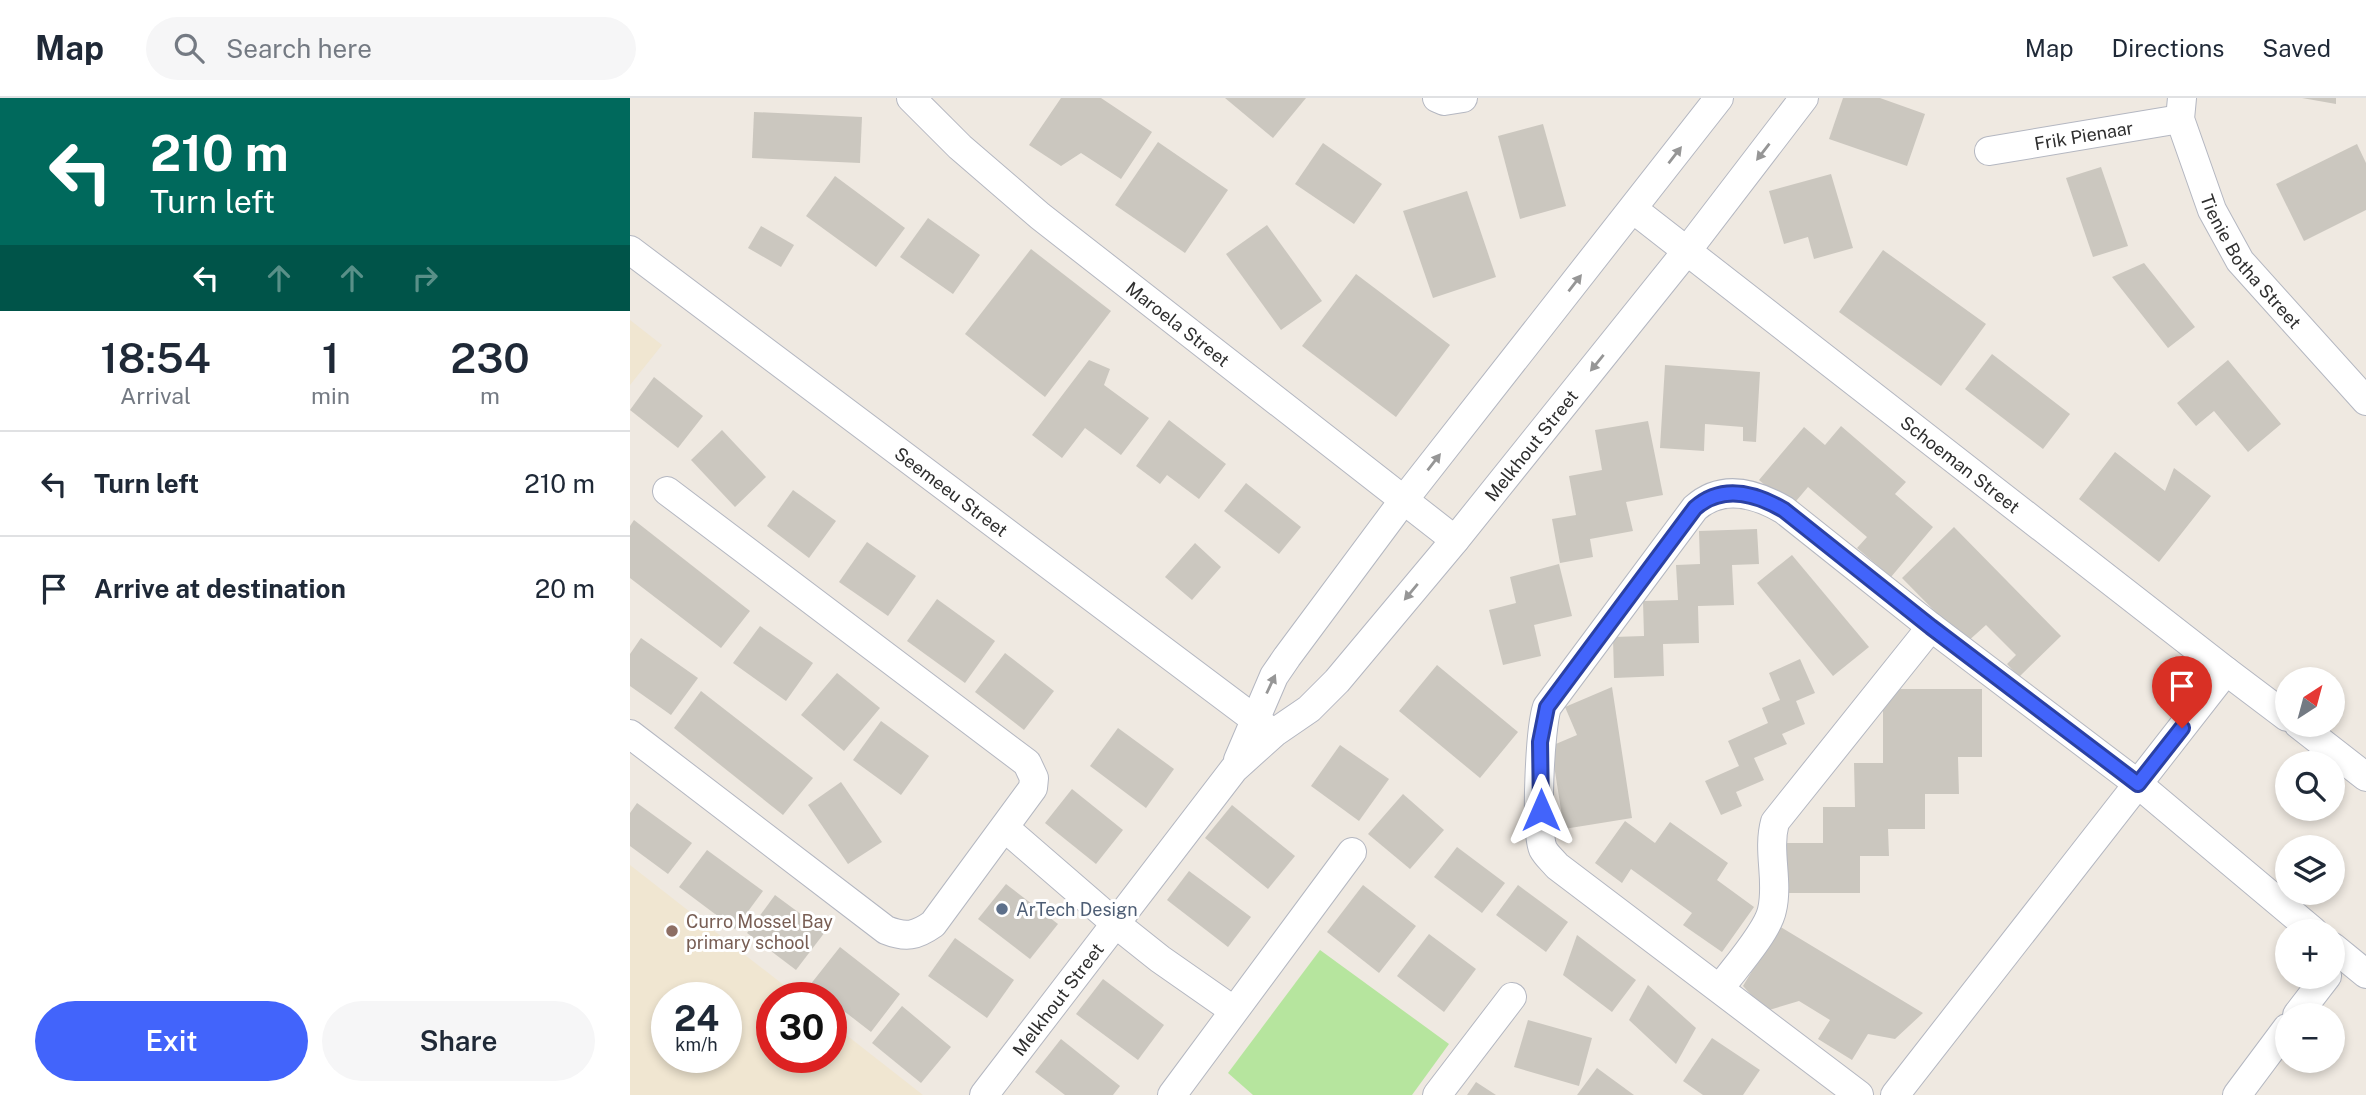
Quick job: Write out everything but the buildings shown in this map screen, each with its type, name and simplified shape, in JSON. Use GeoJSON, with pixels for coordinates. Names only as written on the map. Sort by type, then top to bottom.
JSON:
{"type":"FeatureCollection","features":[{"type":"Feature","properties":{"kind":"street","name":"Maroela Street"},"geometry":{"type":"LineString","coordinates":[[911,98],[960,147],[1040,216],[1455,540]]}},
{"type":"Feature","properties":{"kind":"street"},"geometry":{"type":"LineString","coordinates":[[1437,98],[1444,101],[1463,98]]}},
{"type":"Feature","properties":{"kind":"street","name":"Melkhout Street"},"geometry":{"type":"LineString","coordinates":[[984,1095],[1265,726],[1274,676],[1404,501],[1719,98]]}},
{"type":"Feature","properties":{"kind":"street","name":"Melkhout Street"},"geometry":{"type":"LineString","coordinates":[[1265,726],[1309,709],[1337,681],[1455,540],[1686,252],[1804,98]]}},
{"type":"Feature","properties":{"kind":"street","name":"Frik Pienaar"},"geometry":{"type":"LineString","coordinates":[[1989,151],[2181,108]]}},
{"type":"Feature","properties":{"kind":"street","name":"Tienie Botha Street"},"geometry":{"type":"LineString","coordinates":[[2181,108],[2212,210],[2240,261],[2366,401]]}},
{"type":"Feature","properties":{"kind":"street","name":"Schoeman Street"},"geometry":{"type":"LineString","coordinates":[[1633,209],[2275,708]]}},
{"type":"Feature","properties":{"kind":"street","name":"Seemeeu Street"},"geometry":{"type":"LineString","coordinates":[[630,250],[1265,726]]}},
{"type":"Feature","properties":{"kind":"street"},"geometry":{"type":"LineString","coordinates":[[630,734],[886,930],[902,936],[918,934],[933,924],[1033,788],[1034,778],[1027,763],[667,491]]}},
{"type":"Feature","properties":{"kind":"street"},"geometry":{"type":"LineString","coordinates":[[1859,1095],[1557,866],[1543,849],[1540,742],[1547,707],[1695,508],[1716,495],[1744,494],[1765,499],[1784,510],[1931,627],[2138,784],[2300,919]]}},
{"type":"Feature","properties":{"kind":"street"},"geometry":{"type":"LineString","coordinates":[[1720,988],[1769,921],[1773,896],[1771,839],[1775,822],[1931,627]]}},
{"type":"Feature","properties":{"kind":"street"},"geometry":{"type":"LineString","coordinates":[[1895,1095],[2226,671]]}},
{"type":"Feature","properties":{"kind":"street"},"geometry":{"type":"LineString","coordinates":[[2315,737],[2366,777]]}},
{"type":"Feature","properties":{"kind":"street"},"geometry":{"type":"LineString","coordinates":[[1005,828],[1116,924],[1160,959],[1233,1010]]}},
{"type":"Feature","properties":{"kind":"street"},"geometry":{"type":"LineString","coordinates":[[1172,1095],[1352,852]]}},
{"type":"Feature","properties":{"kind":"street"},"geometry":{"type":"LineString","coordinates":[[2345,966],[2366,974]]}},
{"type":"Feature","properties":{"kind":"street"},"geometry":{"type":"LineString","coordinates":[[1437,1095],[1512,997]]}},
{"type":"Feature","properties":{"kind":"street"},"geometry":{"type":"LineString","coordinates":[[2237,1095],[2275,1044]]}},
{"type":"Feature","properties":{"kind":"shaded area"},"geometry":{"type":"Polygon","coordinates":[[[630,320],[662,345],[630,385],[630,320]]]}},
{"type":"Feature","properties":{"kind":"shaded area","name":"Curro Mossel Bay primary school"},"geometry":{"type":"Polygon","coordinates":[[[630,865],[780,982],[756,982],[756,1073],[847,1073],[847,1036],[923,1095],[630,1095],[630,865]]]}},
{"type":"Feature","properties":{"kind":"green space"},"geometry":{"type":"Polygon","coordinates":[[[1320,950],[1449,1044],[1412,1095],[1253,1095],[1228,1073],[1320,950]]]}},
{"type":"Feature","properties":{"kind":"place","name":"ArTech Design"},"geometry":{"type":"Point","coordinates":[1002,909]}},
{"type":"Feature","properties":{"kind":"place","name":"Curro Mossel Bay primary school"},"geometry":{"type":"Point","coordinates":[672,931]}},
{"type":"Feature","properties":{"kind":"route"},"geometry":{"type":"LineString","coordinates":[[1541,810],[1540,742],[1547,707],[1695,508],[1704,500],[1728,493],[1765,499],[1784,510],[1931,627],[2138,784],[2182,728]]}}]}
